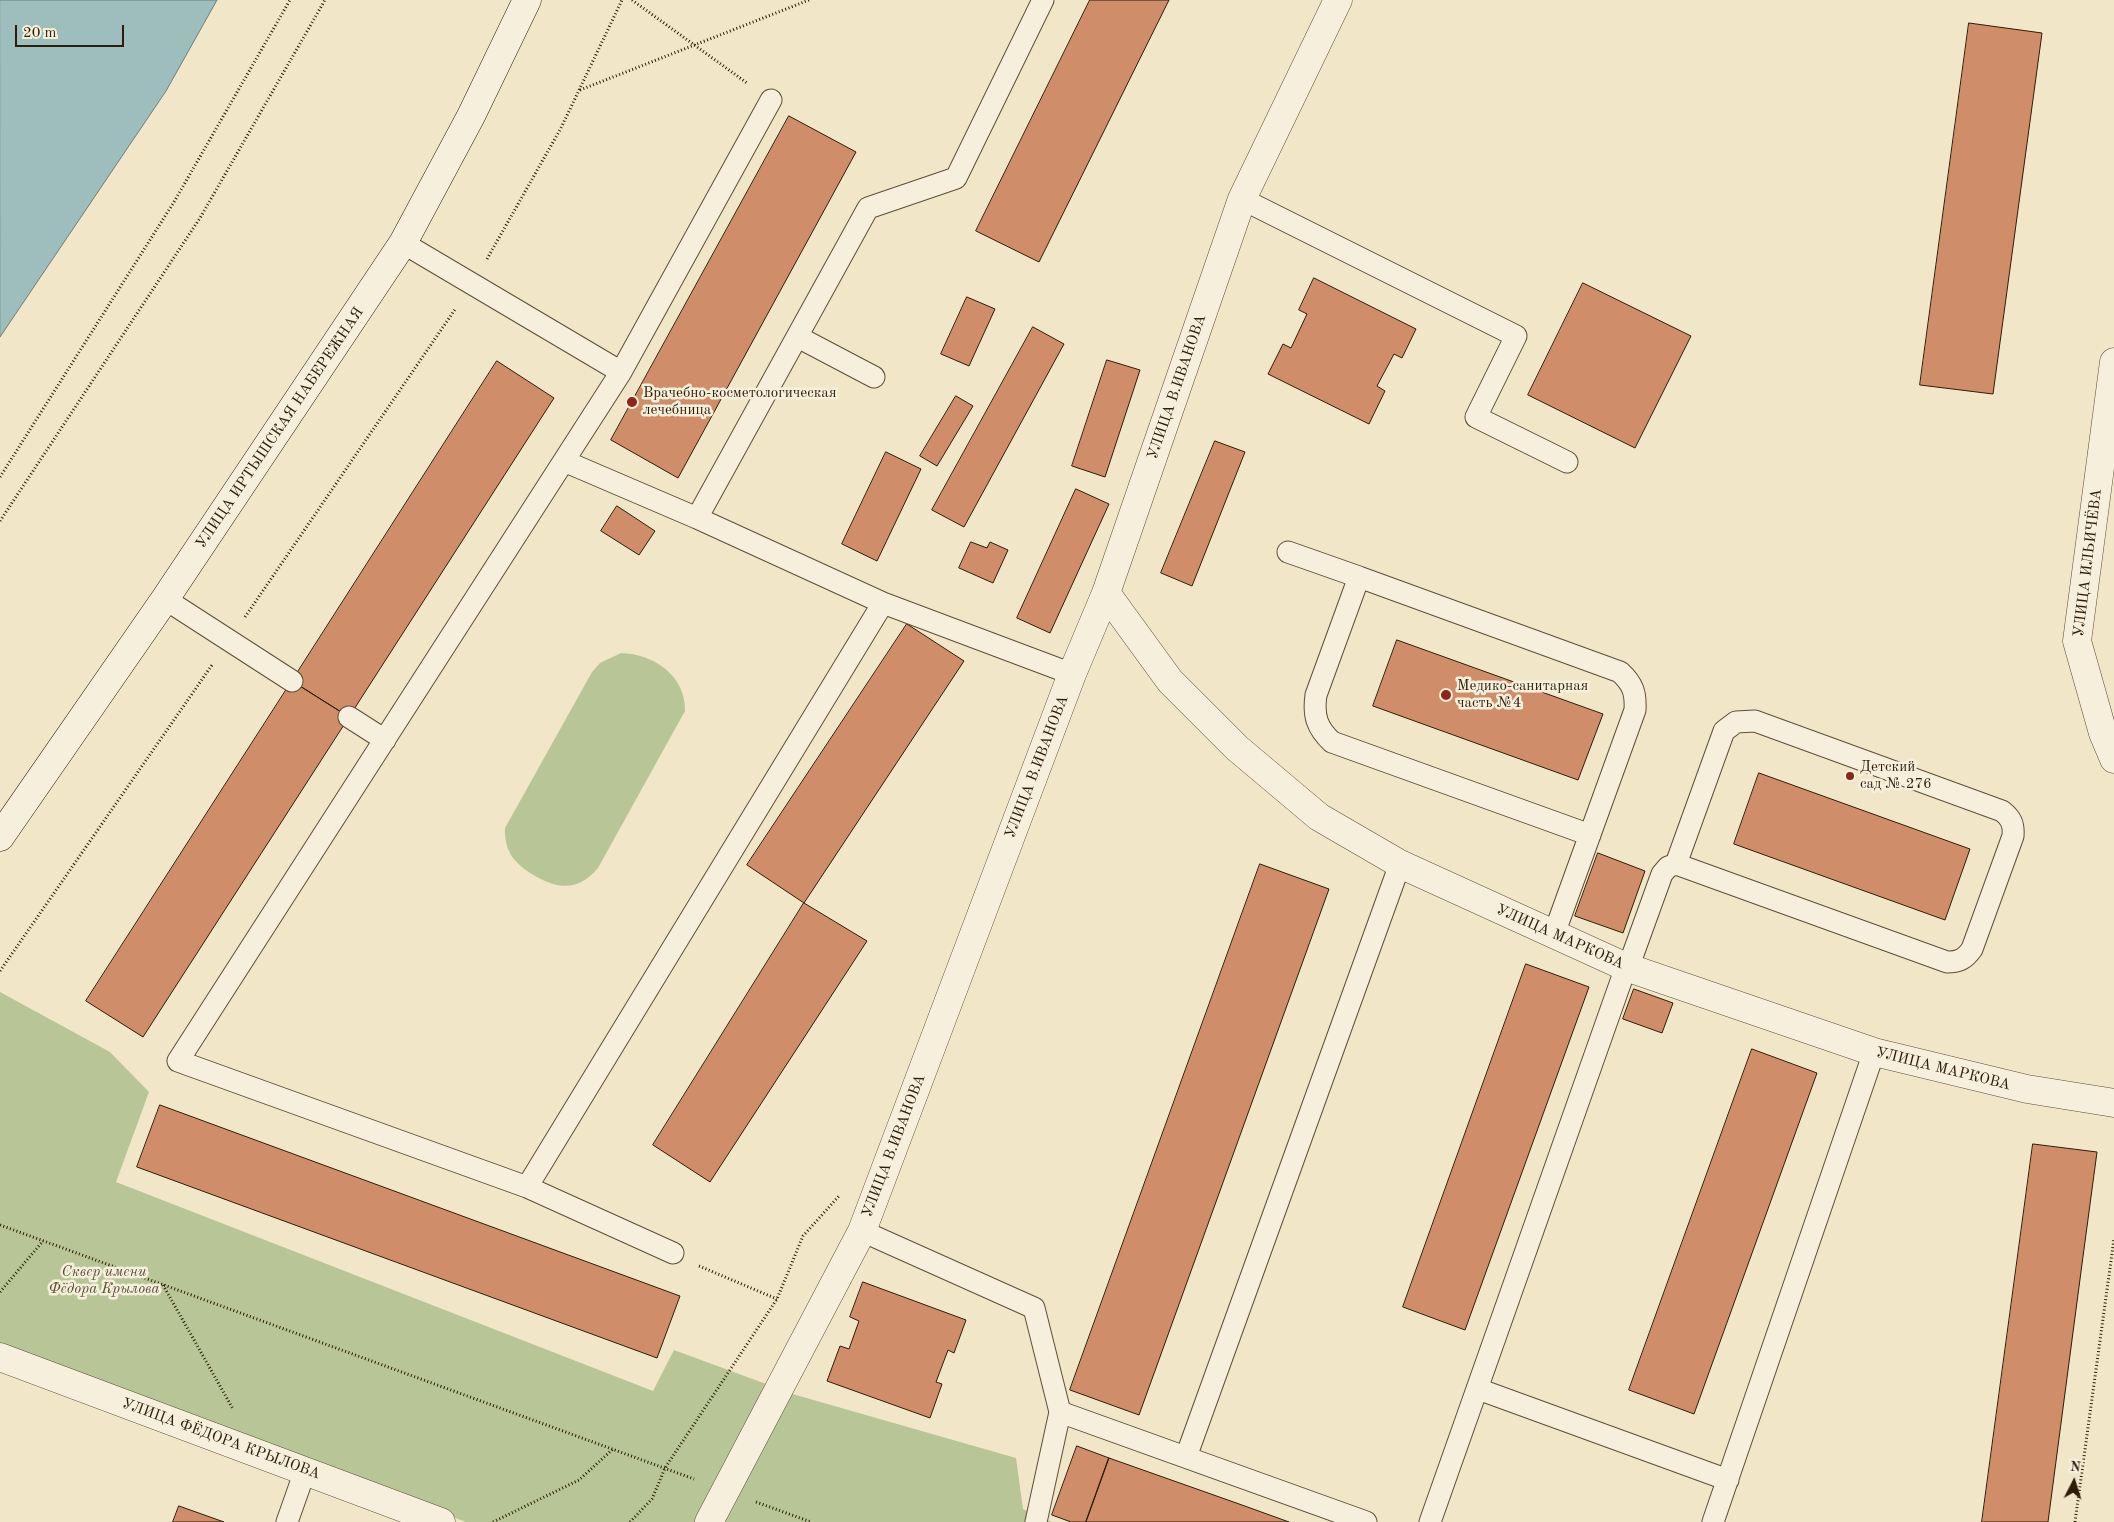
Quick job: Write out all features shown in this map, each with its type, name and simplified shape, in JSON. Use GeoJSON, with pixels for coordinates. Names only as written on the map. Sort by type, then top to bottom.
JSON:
{"type":"FeatureCollection","features":[{"type":"Feature","properties":{"kind":"street","name":"УЛИЦА ИРТЫШСКАЯ НАБЕРЕЖНАЯ"},"geometry":{"type":"LineString","coordinates":[[0,837],[166,599],[403,243],[471,116],[527,0]]}},
{"type":"Feature","properties":{"kind":"street","name":"УЛИЦА В.ИВАНОВА"},"geometry":{"type":"LineString","coordinates":[[710,1522],[862,1231],[1072,674],[1106,593],[1242,200],[1338,0]]}},
{"type":"Feature","properties":{"kind":"street","name":"УЛИЦА ИЛЬИЧЁВА"},"geometry":{"type":"LineString","coordinates":[[2114,362],[2077,641],[2103,733],[2114,759]]}},
{"type":"Feature","properties":{"kind":"street","name":"УЛИЦА МАРКОВА"},"geometry":{"type":"LineString","coordinates":[[1106,593],[1170,681],[1237,748],[1319,816],[1400,864],[1627,967],[1874,1052],[2027,1089],[2114,1103]]}},
{"type":"Feature","properties":{"kind":"street","name":"УЛИЦА ФЁДОРА КРЫЛОВА"},"geometry":{"type":"LineString","coordinates":[[0,1357],[437,1521]]}},
{"type":"Feature","properties":{"kind":"lane"},"geometry":{"type":"LineString","coordinates":[[698,518],[868,208],[956,178],[1043,0]]}},
{"type":"Feature","properties":{"kind":"lane"},"geometry":{"type":"LineString","coordinates":[[673,1253],[527,1187],[178,1061],[621,372],[771,100]]}},
{"type":"Feature","properties":{"kind":"lane"},"geometry":{"type":"LineString","coordinates":[[1242,200],[1516,336],[1476,417],[1567,462]]}},
{"type":"Feature","properties":{"kind":"lane"},"geometry":{"type":"LineString","coordinates":[[403,243],[621,372]]}},
{"type":"Feature","properties":{"kind":"lane"},"geometry":{"type":"LineString","coordinates":[[798,338],[874,377]]}},
{"type":"Feature","properties":{"kind":"lane"},"geometry":{"type":"LineString","coordinates":[[564,461],[698,518],[883,604],[1072,674]]}},
{"type":"Feature","properties":{"kind":"lane"},"geometry":{"type":"LineString","coordinates":[[1288,552],[1620,672],[1628,680],[1636,696],[1635,710],[1554,934]]}},
{"type":"Feature","properties":{"kind":"lane"},"geometry":{"type":"LineString","coordinates":[[1359,577],[1316,695],[1314,710],[1321,731],[1332,742],[1590,835]]}},
{"type":"Feature","properties":{"kind":"lane"},"geometry":{"type":"LineString","coordinates":[[166,599],[292,681]]}},
{"type":"Feature","properties":{"kind":"lane"},"geometry":{"type":"LineString","coordinates":[[527,1187],[883,604]]}},
{"type":"Feature","properties":{"kind":"lane"},"geometry":{"type":"LineString","coordinates":[[349,716],[385,740]]}},
{"type":"Feature","properties":{"kind":"lane"},"geometry":{"type":"LineString","coordinates":[[1430,1522],[1627,967],[1662,874],[1668,867],[1676,864],[1947,962],[1956,962],[1967,956],[1972,949],[2013,836],[2014,828],[2009,816],[2002,811],[1744,720],[1736,722],[1724,732],[1676,864]]}},
{"type":"Feature","properties":{"kind":"lane"},"geometry":{"type":"LineString","coordinates":[[1186,1457],[1400,864]]}},
{"type":"Feature","properties":{"kind":"lane"},"geometry":{"type":"LineString","coordinates":[[1713,1522],[1874,1052]]}},
{"type":"Feature","properties":{"kind":"lane"},"geometry":{"type":"LineString","coordinates":[[862,1231],[1034,1308],[1060,1412],[1036,1522]]}},
{"type":"Feature","properties":{"kind":"lane"},"geometry":{"type":"LineString","coordinates":[[1478,1389],[1728,1480]]}},
{"type":"Feature","properties":{"kind":"lane"},"geometry":{"type":"LineString","coordinates":[[1060,1412],[1366,1522]]}},
{"type":"Feature","properties":{"kind":"lane"},"geometry":{"type":"LineString","coordinates":[[286,1522],[305,1471]]}},
{"type":"Feature","properties":{"kind":"path"},"geometry":{"type":"LineString","coordinates":[[0,477],[174,202],[290,0]]}},
{"type":"Feature","properties":{"kind":"path"},"geometry":{"type":"LineString","coordinates":[[0,521],[200,218],[325,0]]}},
{"type":"Feature","properties":{"kind":"path"},"geometry":{"type":"LineString","coordinates":[[0,971],[473,284],[561,128],[622,0]]}},
{"type":"Feature","properties":{"kind":"path"},"geometry":{"type":"LineString","coordinates":[[632,0],[771,100]]}},
{"type":"Feature","properties":{"kind":"path"},"geometry":{"type":"LineString","coordinates":[[579,90],[696,46],[809,0]]}},
{"type":"Feature","properties":{"kind":"path"},"geometry":{"type":"LineString","coordinates":[[630,1522],[652,1499],[665,1468],[777,1299],[803,1236],[842,1194]]}},
{"type":"Feature","properties":{"kind":"path"},"geometry":{"type":"LineString","coordinates":[[0,1225],[811,1522]]}},
{"type":"Feature","properties":{"kind":"path"},"geometry":{"type":"LineString","coordinates":[[2075,1522],[2114,1239]]}},
{"type":"Feature","properties":{"kind":"path"},"geometry":{"type":"LineString","coordinates":[[0,1292],[43,1241]]}},
{"type":"Feature","properties":{"kind":"path"},"geometry":{"type":"LineString","coordinates":[[673,1253],[710,1272],[777,1299]]}},
{"type":"Feature","properties":{"kind":"path"},"geometry":{"type":"LineString","coordinates":[[163,1285],[258,1453]]}},
{"type":"Feature","properties":{"kind":"path"},"geometry":{"type":"LineString","coordinates":[[493,1522],[580,1480],[613,1449]]}},
{"type":"Feature","properties":{"kind":"green space"},"geometry":{"type":"Polygon","coordinates":[[[621,653],[645,658],[666,669],[680,687],[684,698],[685,711],[598,868],[584,881],[577,884],[562,886],[554,884],[537,877],[517,863],[509,851],[505,837],[505,828],[592,672],[600,663],[621,653]]]}},
{"type":"Feature","properties":{"kind":"green space","name":"Сквер имени Фёдора Крылова"},"geometry":{"type":"Polygon","coordinates":[[[0,992],[110,1052],[149,1092],[116,1182],[653,1391],[674,1350],[796,1395],[1016,1458],[1023,1509],[1052,1522],[466,1522],[0,1345],[0,992]]]}},
{"type":"Feature","properties":{"kind":"water"},"geometry":{"type":"Polygon","coordinates":[[[0,0],[217,0],[166,91],[0,337],[0,0]]]}},
{"type":"Feature","properties":{"kind":"building"},"geometry":{"type":"Polygon","coordinates":[[[1090,0],[1169,0],[1039,262],[976,231],[1090,0]]]}},
{"type":"Feature","properties":{"kind":"building"},"geometry":{"type":"Polygon","coordinates":[[[1969,23],[2042,33],[1993,394],[1920,385],[1969,23]]]}},
{"type":"Feature","properties":{"kind":"building"},"geometry":{"type":"Polygon","coordinates":[[[789,116],[856,152],[678,478],[611,440],[789,116]]]}},
{"type":"Feature","properties":{"kind":"building"},"geometry":{"type":"Polygon","coordinates":[[[1314,278],[1416,329],[1402,358],[1394,354],[1377,386],[1385,391],[1369,424],[1268,374],[1283,344],[1291,348],[1307,314],[1299,310],[1314,278]]]}},
{"type":"Feature","properties":{"kind":"building"},"geometry":{"type":"Polygon","coordinates":[[[1583,283],[1691,336],[1635,448],[1528,395],[1583,283]]]}},
{"type":"Feature","properties":{"kind":"building"},"geometry":{"type":"Polygon","coordinates":[[[967,297],[995,309],[969,366],[941,354],[967,297]]]}},
{"type":"Feature","properties":{"kind":"building"},"geometry":{"type":"Polygon","coordinates":[[[1033,327],[1064,344],[964,527],[932,510],[1033,327]]]}},
{"type":"Feature","properties":{"kind":"building"},"geometry":{"type":"Polygon","coordinates":[[[1107,360],[1140,370],[1105,477],[1072,466],[1107,360]]]}},
{"type":"Feature","properties":{"kind":"building"},"geometry":{"type":"Polygon","coordinates":[[[497,361],[554,398],[349,717],[292,681],[497,361]]]}},
{"type":"Feature","properties":{"kind":"building"},"geometry":{"type":"Polygon","coordinates":[[[956,396],[973,406],[937,466],[920,456],[956,396]]]}},
{"type":"Feature","properties":{"kind":"building"},"geometry":{"type":"Polygon","coordinates":[[[1215,441],[1245,452],[1192,586],[1161,573],[1215,441]]]}},
{"type":"Feature","properties":{"kind":"building"},"geometry":{"type":"Polygon","coordinates":[[[886,452],[921,469],[877,561],[842,544],[886,452]]]}},
{"type":"Feature","properties":{"kind":"building"},"geometry":{"type":"Polygon","coordinates":[[[1076,489],[1109,504],[1050,633],[1017,618],[1076,489]]]}},
{"type":"Feature","properties":{"kind":"building"},"geometry":{"type":"Polygon","coordinates":[[[617,506],[655,531],[639,555],[601,531],[617,506]]]}},
{"type":"Feature","properties":{"kind":"building"},"geometry":{"type":"Polygon","coordinates":[[[971,542],[987,548],[990,542],[1008,550],[993,583],[959,568],[971,542]]]}},
{"type":"Feature","properties":{"kind":"building"},"geometry":{"type":"Polygon","coordinates":[[[907,624],[964,661],[804,903],[747,865],[907,624]]]}},
{"type":"Feature","properties":{"kind":"building"},"geometry":{"type":"Polygon","coordinates":[[[1397,640],[1603,714],[1578,780],[1373,706],[1397,640]]]}},
{"type":"Feature","properties":{"kind":"building"},"geometry":{"type":"Polygon","coordinates":[[[292,681],[349,717],[143,1037],[86,1001],[292,681]]]}},
{"type":"Feature","properties":{"kind":"building"},"geometry":{"type":"Polygon","coordinates":[[[1759,773],[1970,849],[1945,920],[1734,844],[1759,773]]]}},
{"type":"Feature","properties":{"kind":"building"},"geometry":{"type":"Polygon","coordinates":[[[1598,853],[1645,871],[1623,933],[1575,916],[1598,853]]]}},
{"type":"Feature","properties":{"kind":"building"},"geometry":{"type":"Polygon","coordinates":[[[1260,864],[1329,889],[1139,1415],[1070,1390],[1260,864]]]}},
{"type":"Feature","properties":{"kind":"building"},"geometry":{"type":"Polygon","coordinates":[[[804,903],[867,941],[710,1182],[653,1145],[804,903]]]}},
{"type":"Feature","properties":{"kind":"building"},"geometry":{"type":"Polygon","coordinates":[[[1526,964],[1589,987],[1465,1330],[1403,1307],[1526,964]]]}},
{"type":"Feature","properties":{"kind":"building"},"geometry":{"type":"Polygon","coordinates":[[[1634,989],[1673,1003],[1662,1033],[1623,1019],[1634,989]]]}},
{"type":"Feature","properties":{"kind":"building"},"geometry":{"type":"Polygon","coordinates":[[[1752,1049],[1817,1073],[1694,1414],[1629,1390],[1752,1049]]]}},
{"type":"Feature","properties":{"kind":"building"},"geometry":{"type":"Polygon","coordinates":[[[160,1105],[680,1296],[657,1358],[137,1167],[160,1105]]]}},
{"type":"Feature","properties":{"kind":"building"},"geometry":{"type":"Polygon","coordinates":[[[2033,1144],[2097,1152],[2048,1522],[1982,1522],[2033,1144]]]}},
{"type":"Feature","properties":{"kind":"building"},"geometry":{"type":"Polygon","coordinates":[[[863,1282],[966,1320],[954,1353],[948,1350],[936,1382],[942,1384],[930,1418],[827,1381],[840,1346],[849,1349],[859,1321],[850,1317],[863,1282]]]}},
{"type":"Feature","properties":{"kind":"building"},"geometry":{"type":"Polygon","coordinates":[[[1077,1446],[1109,1458],[1086,1522],[1071,1522],[1052,1515],[1077,1446]]]}},
{"type":"Feature","properties":{"kind":"building"},"geometry":{"type":"Polygon","coordinates":[[[1109,1458],[1242,1505],[1289,1522],[1086,1522],[1109,1458]]]}},
{"type":"Feature","properties":{"kind":"building"},"geometry":{"type":"Polygon","coordinates":[[[179,1506],[224,1522],[173,1522],[179,1506]]]}},
{"type":"Feature","properties":{"kind":"place","name":"Врачебно-косметологическая лечебница"},"geometry":{"type":"Point","coordinates":[632,402]}},
{"type":"Feature","properties":{"kind":"place","name":"Медико-санитарная часть №4"},"geometry":{"type":"Point","coordinates":[1446,695]}},
{"type":"Feature","properties":{"kind":"place","name":"Детский сад № 276"},"geometry":{"type":"Point","coordinates":[1850,776]}}]}
